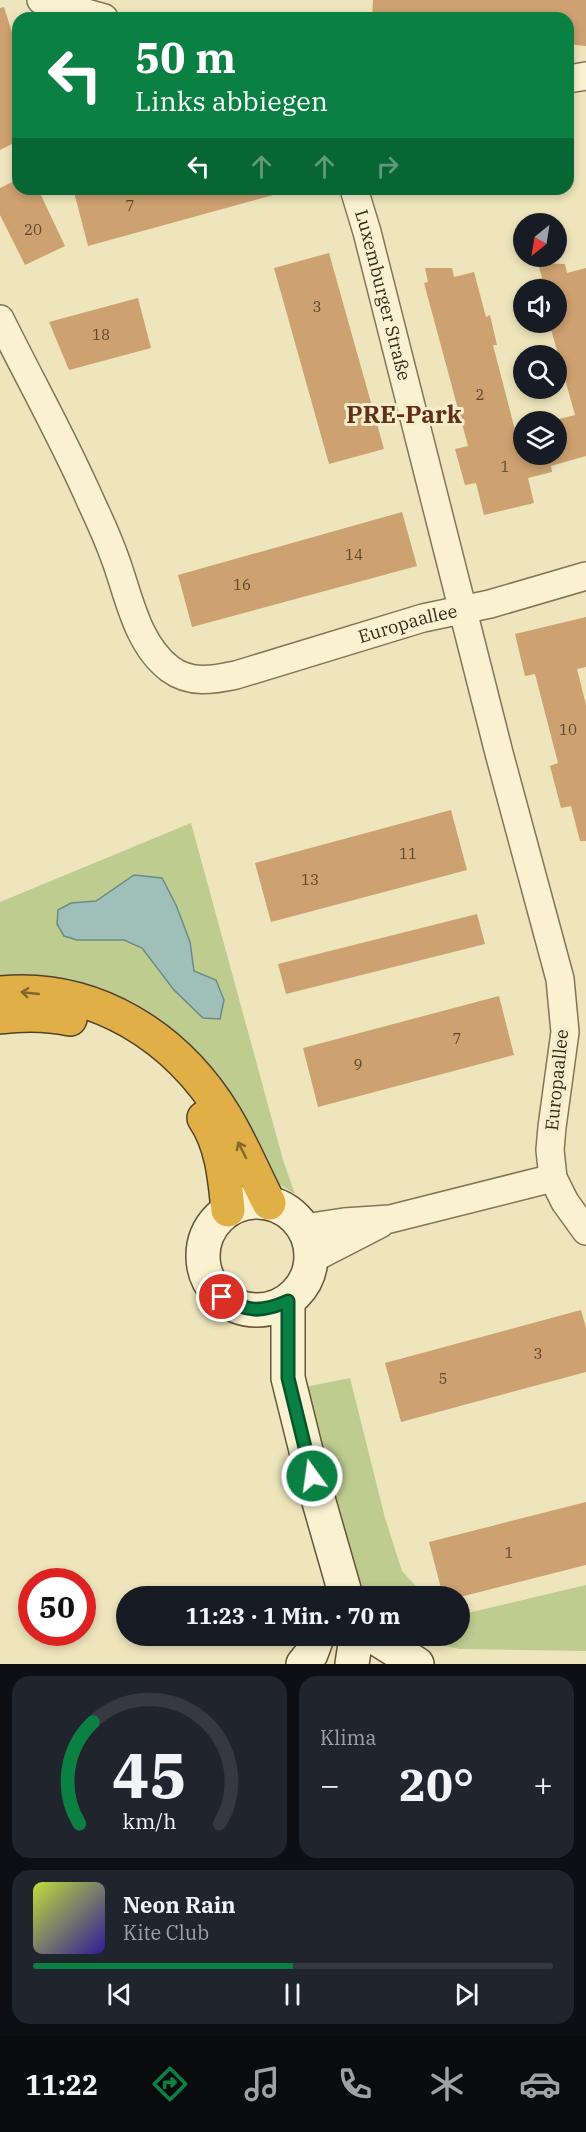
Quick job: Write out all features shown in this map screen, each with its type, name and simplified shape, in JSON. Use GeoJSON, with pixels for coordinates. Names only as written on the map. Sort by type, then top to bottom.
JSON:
{"type":"FeatureCollection","features":[{"type":"Feature","properties":{"kind":"highway"},"geometry":{"type":"LineString","coordinates":[[0,993],[15,991],[67,996],[106,1009],[147,1030],[190,1069],[225,1116],[269,1203]]}},
{"type":"Feature","properties":{"kind":"highway"},"geometry":{"type":"LineString","coordinates":[[0,1017],[55,1016],[86,1023],[135,1045],[167,1071],[210,1127],[222,1164],[228,1210]]}},
{"type":"Feature","properties":{"kind":"main road"},"geometry":{"type":"LineString","coordinates":[[269,1203],[295,1216],[308,1244],[308,1275],[300,1290],[288,1301],[272,1308],[254,1310],[237,1306],[222,1297],[210,1284],[204,1267],[203,1250],[207,1235],[216,1220],[228,1210],[241,1204],[269,1203]]}},
{"type":"Feature","properties":{"kind":"main road"},"geometry":{"type":"LineString","coordinates":[[288,1301],[288,1378]]}},
{"type":"Feature","properties":{"kind":"main road"},"geometry":{"type":"LineString","coordinates":[[254,1310],[288,1378],[317,1495],[343,1586]]}},
{"type":"Feature","properties":{"kind":"main road"},"geometry":{"type":"LineString","coordinates":[[317,1495],[322,1586]]}},
{"type":"Feature","properties":{"kind":"main road"},"geometry":{"type":"LineString","coordinates":[[303,1664],[313,1646]]}},
{"type":"Feature","properties":{"kind":"main road"},"geometry":{"type":"LineString","coordinates":[[352,1664],[356,1646]]}},
{"type":"Feature","properties":{"kind":"main road"},"geometry":{"type":"LineString","coordinates":[[388,1646],[417,1664]]}},
{"type":"Feature","properties":{"kind":"street"},"geometry":{"type":"LineString","coordinates":[[41,0],[83,12]]}},
{"type":"Feature","properties":{"kind":"street","name":"Luxemburger Straße"},"geometry":{"type":"LineString","coordinates":[[356,195],[382,289],[463,610]]}},
{"type":"Feature","properties":{"kind":"street","name":"Europaallee"},"geometry":{"type":"LineString","coordinates":[[0,319],[90,500],[115,558],[140,631],[155,654],[171,670],[196,680],[214,680],[423,618],[463,610],[560,979],[565,1032],[553,1112],[550,1150],[553,1178],[565,1202],[586,1231]]}},
{"type":"Feature","properties":{"kind":"street"},"geometry":{"type":"LineString","coordinates":[[463,610],[586,576]]}},
{"type":"Feature","properties":{"kind":"street"},"geometry":{"type":"LineString","coordinates":[[308,1244],[390,1219],[553,1178]]}},
{"type":"Feature","properties":{"kind":"green space"},"geometry":{"type":"Polygon","coordinates":[[[191,823],[283,1160],[295,1194],[277,1183],[205,1069],[0,978],[0,902],[191,823]]]}},
{"type":"Feature","properties":{"kind":"green space"},"geometry":{"type":"Polygon","coordinates":[[[350,1378],[385,1518],[402,1571],[416,1586],[357,1586],[352,1575],[305,1387],[350,1378]]]}},
{"type":"Feature","properties":{"kind":"green space"},"geometry":{"type":"Polygon","coordinates":[[[586,1585],[586,1651],[459,1649],[445,1646],[470,1646],[470,1612],[586,1585]]]}},
{"type":"Feature","properties":{"kind":"water"},"geometry":{"type":"Polygon","coordinates":[[[134,875],[162,878],[176,905],[190,942],[194,971],[216,980],[224,1000],[220,1019],[203,1018],[174,990],[142,948],[124,940],[77,940],[64,936],[57,924],[58,910],[71,903],[96,901],[134,875]]]}},
{"type":"Feature","properties":{"kind":"building"},"geometry":{"type":"Polygon","coordinates":[[[373,0],[586,0],[586,46],[574,45],[574,12],[372,12],[373,0]]]}},
{"type":"Feature","properties":{"kind":"building"},"geometry":{"type":"Polygon","coordinates":[[[4,7],[12,32],[12,144],[0,150],[0,8],[4,7]]]}},
{"type":"Feature","properties":{"kind":"building"},"geometry":{"type":"Polygon","coordinates":[[[12,182],[12,195],[41,195],[65,246],[25,265],[0,215],[0,188],[12,182]]]}},
{"type":"Feature","properties":{"kind":"building"},"geometry":{"type":"Polygon","coordinates":[[[75,195],[273,195],[88,246],[75,195]]]}},
{"type":"Feature","properties":{"kind":"building"},"geometry":{"type":"Polygon","coordinates":[[[329,253],[384,449],[329,464],[274,268],[329,253]]]}},
{"type":"Feature","properties":{"kind":"building"},"geometry":{"type":"Polygon","coordinates":[[[539,267],[566,267],[567,273],[586,268],[586,456],[567,461],[567,417],[575,415],[567,386],[567,345],[555,345],[552,333],[567,333],[567,279],[537,279],[542,278],[539,267]]]}},
{"type":"Feature","properties":{"kind":"building"},"geometry":{"type":"Polygon","coordinates":[[[425,268],[452,268],[454,277],[474,272],[486,317],[490,315],[497,345],[493,345],[513,422],[513,465],[554,465],[551,466],[552,472],[528,478],[534,503],[484,515],[476,483],[465,485],[455,449],[468,446],[424,283],[428,282],[425,268]]]}},
{"type":"Feature","properties":{"kind":"building"},"geometry":{"type":"Polygon","coordinates":[[[138,298],[151,348],[69,370],[49,322],[138,298]]]}},
{"type":"Feature","properties":{"kind":"building"},"geometry":{"type":"Polygon","coordinates":[[[402,512],[417,566],[192,627],[178,575],[402,512]]]}},
{"type":"Feature","properties":{"kind":"building"},"geometry":{"type":"Polygon","coordinates":[[[586,617],[586,667],[577,669],[586,705],[586,841],[580,841],[571,806],[561,808],[550,766],[558,763],[535,674],[525,676],[515,634],[586,617]]]}},
{"type":"Feature","properties":{"kind":"building"},"geometry":{"type":"Polygon","coordinates":[[[451,810],[467,870],[271,922],[255,863],[451,810]]]}},
{"type":"Feature","properties":{"kind":"building"},"geometry":{"type":"Polygon","coordinates":[[[477,914],[485,944],[286,994],[278,964],[477,914]]]}},
{"type":"Feature","properties":{"kind":"building"},"geometry":{"type":"Polygon","coordinates":[[[499,996],[514,1055],[318,1107],[303,1048],[499,996]]]}},
{"type":"Feature","properties":{"kind":"building"},"geometry":{"type":"Polygon","coordinates":[[[581,1310],[586,1328],[586,1372],[401,1422],[385,1363],[581,1310]]]}},
{"type":"Feature","properties":{"kind":"building"},"geometry":{"type":"Polygon","coordinates":[[[586,1502],[586,1565],[470,1594],[470,1586],[440,1586],[429,1542],[586,1502]]]}},
{"type":"Feature","properties":{"kind":"district","name":"PRE-Park"},"geometry":{"type":"Point","coordinates":[404,415]}},
{"type":"Feature","properties":{"kind":"route"},"geometry":{"type":"LineString","coordinates":[[222,1297],[237,1306],[254,1310],[272,1308],[288,1301],[288,1378],[312,1476]]}}]}
